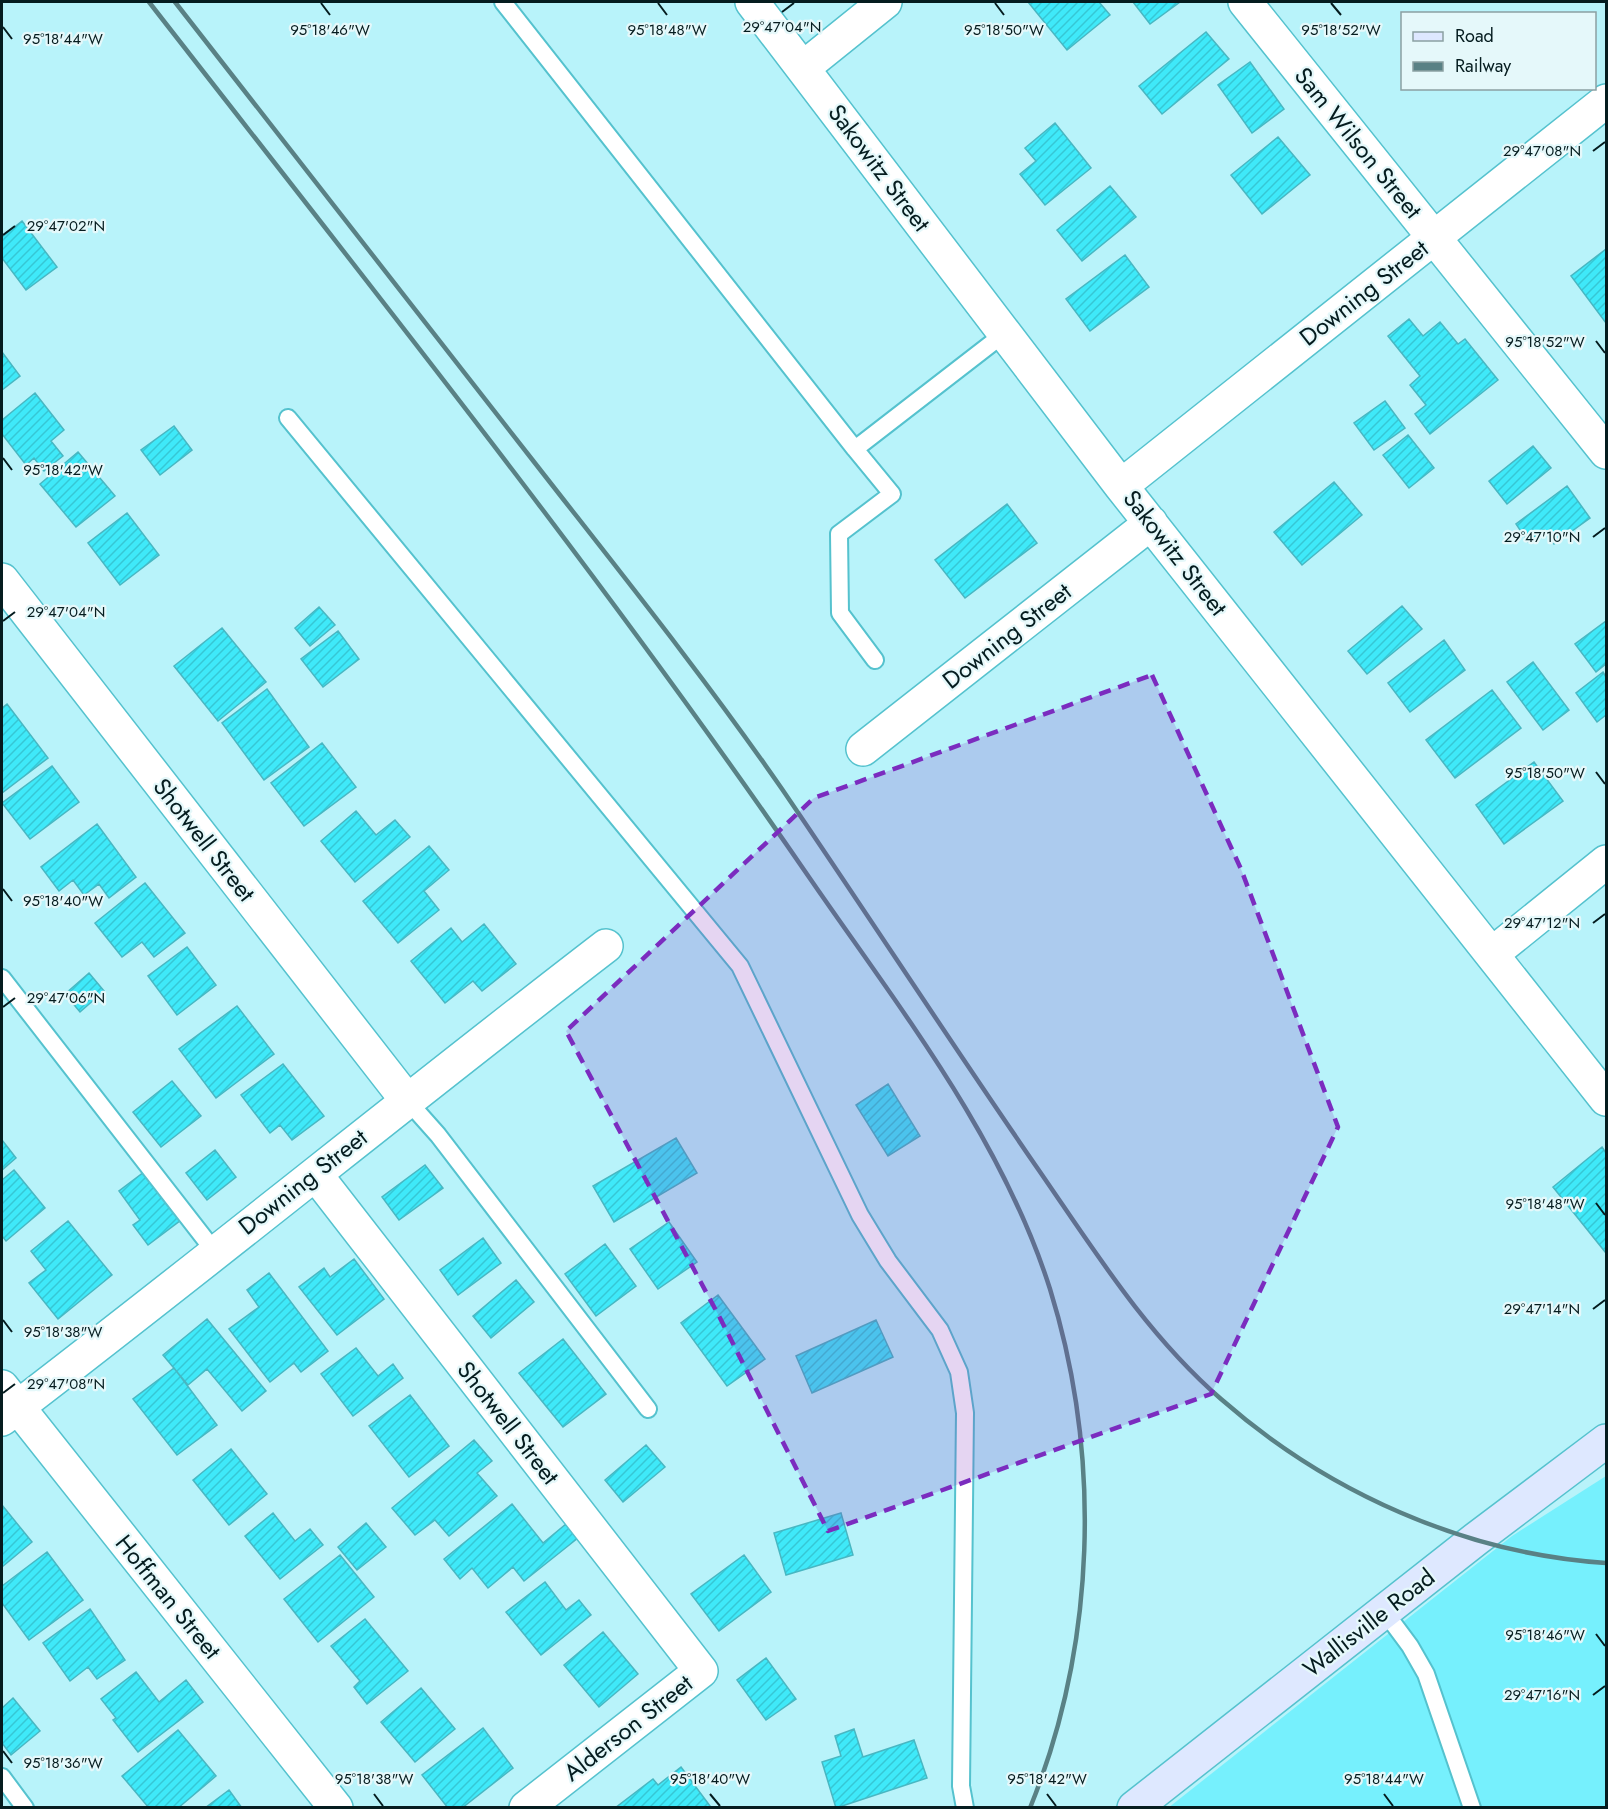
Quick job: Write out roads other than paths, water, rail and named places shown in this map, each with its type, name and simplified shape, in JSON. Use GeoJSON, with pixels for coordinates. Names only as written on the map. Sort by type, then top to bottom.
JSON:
{"type":"FeatureCollection","features":[{"type":"Feature","properties":{"kind":"main road","name":"Wallisville Road"},"geometry":{"type":"LineString","coordinates":[[1134,1808],[1384,1611],[1606,1441]]}},
{"type":"Feature","properties":{"kind":"street","name":"Sakowitz Street"},"geometry":{"type":"LineString","coordinates":[[752,2],[1121,486],[1606,1099]]}},
{"type":"Feature","properties":{"kind":"street"},"geometry":{"type":"LineString","coordinates":[[803,68],[885,2]]}},
{"type":"Feature","properties":{"kind":"street","name":"Sam Wilson Street"},"geometry":{"type":"LineString","coordinates":[[1245,2],[1606,452]]}},
{"type":"Feature","properties":{"kind":"street","name":"Downing Street"},"geometry":{"type":"LineString","coordinates":[[1121,486],[1606,101]]}},
{"type":"Feature","properties":{"kind":"street","name":"Downing Street"},"geometry":{"type":"LineString","coordinates":[[863,749],[1151,523]]}},
{"type":"Feature","properties":{"kind":"street","name":"Shotwell Street"},"geometry":{"type":"LineString","coordinates":[[2,580],[406,1099]]}},
{"type":"Feature","properties":{"kind":"street"},"geometry":{"type":"LineString","coordinates":[[1492,954],[1606,862]]}},
{"type":"Feature","properties":{"kind":"street","name":"Downing Street"},"geometry":{"type":"LineString","coordinates":[[7,1404],[316,1175],[406,1099],[606,946]]}},
{"type":"Feature","properties":{"kind":"street","name":"Shotwell Street"},"geometry":{"type":"LineString","coordinates":[[316,1175],[701,1671]]}},
{"type":"Feature","properties":{"kind":"street","name":"Hoffman Street"},"geometry":{"type":"LineString","coordinates":[[7,1404],[336,1808]]}},
{"type":"Feature","properties":{"kind":"street","name":"Alderson Street"},"geometry":{"type":"LineString","coordinates":[[526,1808],[701,1671]]}},
{"type":"Feature","properties":{"kind":"lane"},"geometry":{"type":"LineString","coordinates":[[503,2],[892,494],[840,534],[840,613],[874,660]]}},
{"type":"Feature","properties":{"kind":"lane"},"geometry":{"type":"LineString","coordinates":[[855,449],[1005,333]]}},
{"type":"Feature","properties":{"kind":"lane"},"geometry":{"type":"LineString","coordinates":[[288,418],[740,966],[860,1215],[888,1261],[940,1330],[959,1372],[965,1413],[961,1786],[965,1808]]}},
{"type":"Feature","properties":{"kind":"lane"},"geometry":{"type":"LineString","coordinates":[[2,978],[215,1252]]}},
{"type":"Feature","properties":{"kind":"lane"},"geometry":{"type":"LineString","coordinates":[[406,1099],[438,1135],[648,1409]]}},
{"type":"Feature","properties":{"kind":"lane"},"geometry":{"type":"LineString","coordinates":[[1384,1611],[1410,1646],[1426,1674],[1472,1808]]}},
{"type":"Feature","properties":{"kind":"lane"},"geometry":{"type":"LineString","coordinates":[[2,1777],[25,1808]]}},
{"type":"Feature","properties":{"kind":"railway"},"geometry":{"type":"LineString","coordinates":[[149,2],[486,436],[732,767],[913,1026],[977,1127],[1005,1180],[1030,1233],[1050,1289],[1067,1353],[1078,1418],[1084,1484],[1084,1550],[1079,1616],[1068,1682],[1052,1746],[1030,1808]]}},
{"type":"Feature","properties":{"kind":"railway"},"geometry":{"type":"LineString","coordinates":[[175,2],[690,663],[782,789],[973,1074],[1122,1290],[1169,1347],[1221,1399],[1262,1432],[1306,1463],[1352,1489],[1450,1532],[1501,1547],[1553,1557],[1606,1563]]}}]}
